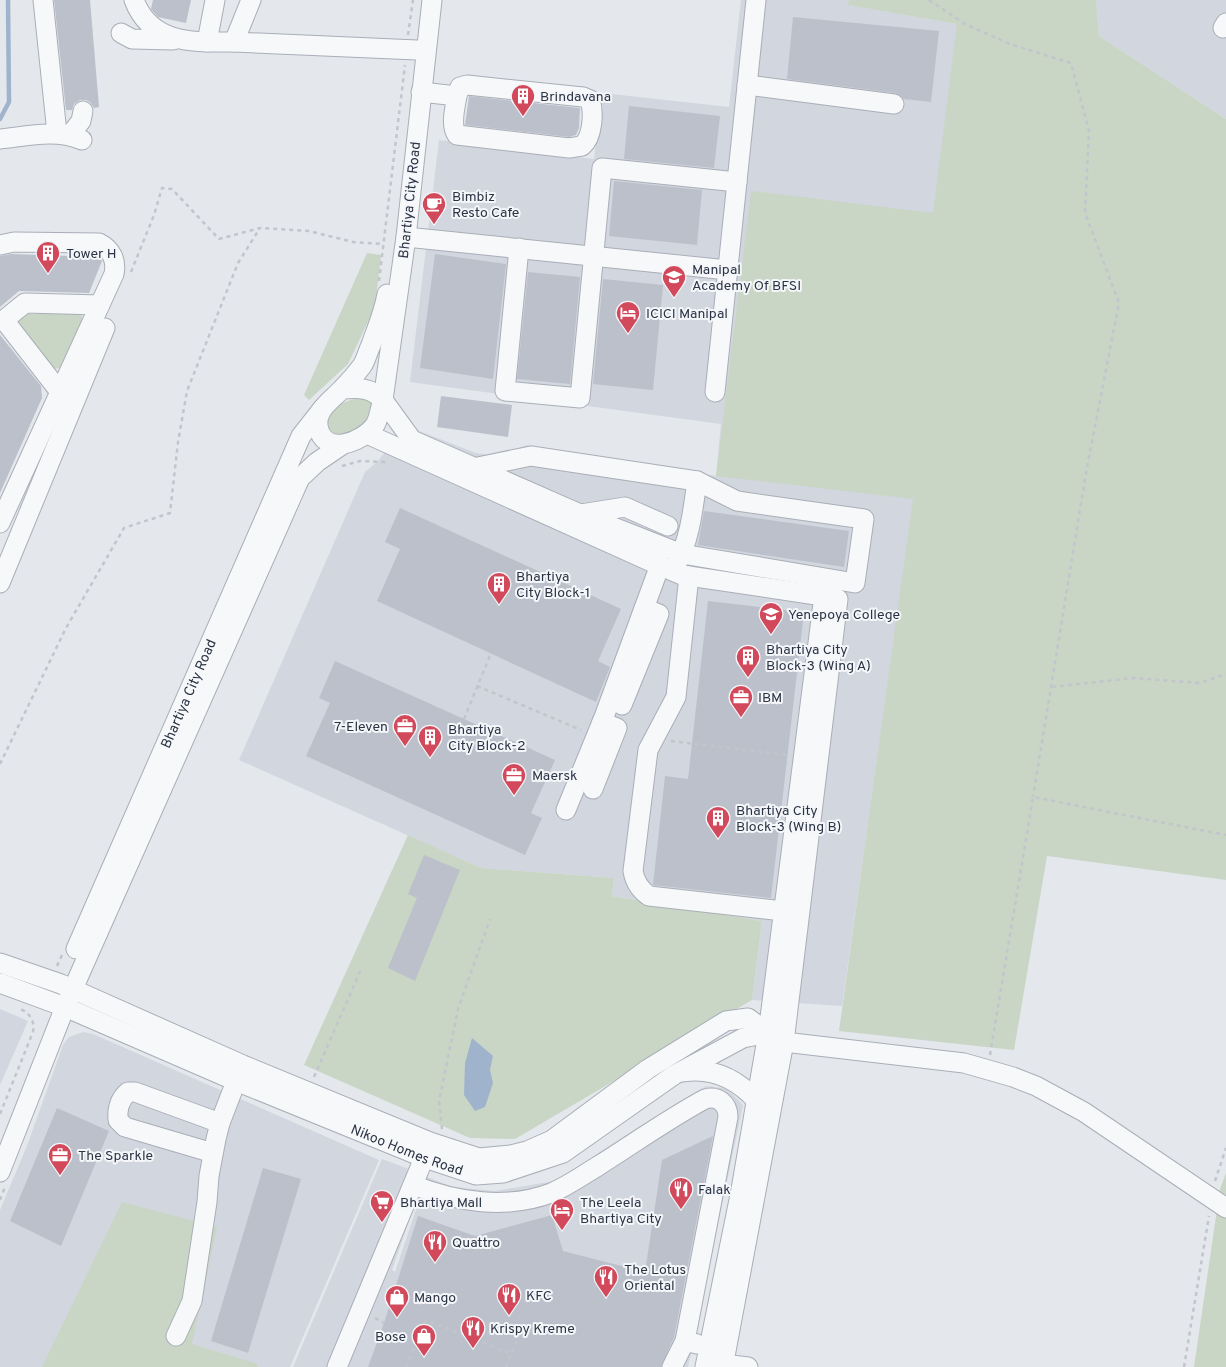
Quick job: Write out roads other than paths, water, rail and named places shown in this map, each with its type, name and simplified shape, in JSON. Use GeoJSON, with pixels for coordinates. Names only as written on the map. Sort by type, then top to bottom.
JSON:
{"type":"FeatureCollection","features":[{"type":"Feature","properties":{"kind":"street"},"geometry":{"type":"LineString","coordinates":[[43,0],[70,136]]}},
{"type":"Feature","properties":{"kind":"street"},"geometry":{"type":"LineString","coordinates":[[134,0],[146,22],[177,40]]}},
{"type":"Feature","properties":{"kind":"street"},"geometry":{"type":"LineString","coordinates":[[206,42],[214,0]]}},
{"type":"Feature","properties":{"kind":"street"},"geometry":{"type":"LineString","coordinates":[[234,42],[251,0]]}},
{"type":"Feature","properties":{"kind":"street","name":"Bhartiya City Road"},"geometry":{"type":"LineString","coordinates":[[66,987],[301,436],[323,408],[363,364],[385,308],[412,50],[422,0]]}},
{"type":"Feature","properties":{"kind":"street","name":"Bhartiya City Road"},"geometry":{"type":"LineString","coordinates":[[66,987],[300,478],[342,445],[367,434],[376,424],[382,400],[406,237],[432,0]]}},
{"type":"Feature","properties":{"kind":"street"},"geometry":{"type":"LineString","coordinates":[[715,392],[756,0]]}},
{"type":"Feature","properties":{"kind":"street"},"geometry":{"type":"LineString","coordinates":[[121,33],[127,38],[140,40],[412,50]]}},
{"type":"Feature","properties":{"kind":"street"},"geometry":{"type":"LineString","coordinates":[[467,85],[584,97],[590,100],[592,106],[589,138],[582,146],[569,148],[457,135],[454,131],[454,118],[457,96],[460,87],[467,85]]}},
{"type":"Feature","properties":{"kind":"street"},"geometry":{"type":"LineString","coordinates":[[747,85],[894,104]]}},
{"type":"Feature","properties":{"kind":"street"},"geometry":{"type":"LineString","coordinates":[[421,92],[457,96]]}},
{"type":"Feature","properties":{"kind":"street"},"geometry":{"type":"LineString","coordinates":[[70,136],[81,121],[83,111]]}},
{"type":"Feature","properties":{"kind":"street"},"geometry":{"type":"LineString","coordinates":[[0,139],[70,136]]}},
{"type":"Feature","properties":{"kind":"street"},"geometry":{"type":"LineString","coordinates":[[518,248],[504,391],[580,398],[602,168],[737,182]]}},
{"type":"Feature","properties":{"kind":"street"},"geometry":{"type":"LineString","coordinates":[[406,237],[728,270]]}},
{"type":"Feature","properties":{"kind":"street"},"geometry":{"type":"LineString","coordinates":[[0,245],[14,242],[99,243],[112,255],[115,267],[114,274],[0,523]]}},
{"type":"Feature","properties":{"kind":"street"},"geometry":{"type":"LineString","coordinates":[[60,392],[4,320],[25,303],[100,305]]}},
{"type":"Feature","properties":{"kind":"street"},"geometry":{"type":"LineString","coordinates":[[0,583],[105,328]]}},
{"type":"Feature","properties":{"kind":"street"},"geometry":{"type":"LineString","coordinates":[[342,389],[366,389],[376,393],[412,440],[580,514],[676,566]]}},
{"type":"Feature","properties":{"kind":"street"},"geometry":{"type":"LineString","coordinates":[[323,408],[318,420],[321,433],[330,442],[342,445]]}},
{"type":"Feature","properties":{"kind":"street"},"geometry":{"type":"LineString","coordinates":[[367,434],[676,566],[834,592],[855,583],[864,519],[737,501],[696,482],[532,456],[473,468]]}},
{"type":"Feature","properties":{"kind":"street"},"geometry":{"type":"LineString","coordinates":[[696,482],[693,510],[676,566],[676,697],[648,750],[633,871],[640,888],[650,896],[783,911]]}},
{"type":"Feature","properties":{"kind":"street"},"geometry":{"type":"LineString","coordinates":[[580,514],[625,507],[668,526]]}},
{"type":"Feature","properties":{"kind":"street"},"geometry":{"type":"LineString","coordinates":[[566,810],[595,727],[644,608],[676,566]]}},
{"type":"Feature","properties":{"kind":"street"},"geometry":{"type":"LineString","coordinates":[[748,1367],[723,1366],[730,1269],[757,1101],[776,1037],[783,911],[834,592]]}},
{"type":"Feature","properties":{"kind":"street"},"geometry":{"type":"LineString","coordinates":[[705,1367],[730,1269],[776,1037],[834,592]]}},
{"type":"Feature","properties":{"kind":"street"},"geometry":{"type":"LineString","coordinates":[[622,705],[659,614],[644,608]]}},
{"type":"Feature","properties":{"kind":"street"},"geometry":{"type":"LineString","coordinates":[[593,789],[617,728],[595,727]]}},
{"type":"Feature","properties":{"kind":"street","name":"Nikoo Homes Road"},"geometry":{"type":"LineString","coordinates":[[0,963],[66,987],[240,1073]]}},
{"type":"Feature","properties":{"kind":"street","name":"Nikoo Homes Road"},"geometry":{"type":"LineString","coordinates":[[0,983],[432,1145],[479,1158],[511,1155],[527,1151],[552,1140],[648,1069],[726,1021],[748,1018],[776,1037]]}},
{"type":"Feature","properties":{"kind":"street"},"geometry":{"type":"LineString","coordinates":[[0,1172],[66,987]]}},
{"type":"Feature","properties":{"kind":"street"},"geometry":{"type":"LineString","coordinates":[[0,1148],[59,1006]]}},
{"type":"Feature","properties":{"kind":"street"},"geometry":{"type":"LineString","coordinates":[[776,1037],[964,1063],[1013,1077],[1061,1098],[1218,1212]]}},
{"type":"Feature","properties":{"kind":"street","name":"Nikoo Homes Road"},"geometry":{"type":"LineString","coordinates":[[432,1145],[476,1175],[503,1173],[563,1153],[678,1073],[743,1038],[776,1037]]}},
{"type":"Feature","properties":{"kind":"street"},"geometry":{"type":"LineString","coordinates":[[678,1073],[698,1070],[719,1074],[739,1084],[757,1101]]}},
{"type":"Feature","properties":{"kind":"street"},"geometry":{"type":"LineString","coordinates":[[176,1336],[192,1301],[213,1154],[220,1123],[240,1073]]}},
{"type":"Feature","properties":{"kind":"street"},"geometry":{"type":"LineString","coordinates":[[213,1154],[125,1126],[118,1120],[118,1112],[122,1098],[128,1092],[135,1092],[220,1123]]}},
{"type":"Feature","properties":{"kind":"street"},"geometry":{"type":"LineString","coordinates":[[413,1186],[448,1198],[494,1202],[522,1200],[550,1193],[573,1182],[700,1101],[709,1098],[719,1100],[726,1107],[728,1117],[685,1342],[672,1367]]}},
{"type":"Feature","properties":{"kind":"street"},"geometry":{"type":"LineString","coordinates":[[337,1367],[432,1145]]}},
{"type":"Feature","properties":{"kind":"street"},"geometry":{"type":"LineString","coordinates":[[555,1156],[573,1182]]}},
{"type":"Feature","properties":{"kind":"street"},"geometry":{"type":"LineString","coordinates":[[469,1200],[472,1173]]}},
{"type":"Feature","properties":{"kind":"street"},"geometry":{"type":"LineString","coordinates":[[701,1254],[730,1269]]}},
{"type":"Feature","properties":{"kind":"street"},"geometry":{"type":"LineString","coordinates":[[685,1342],[709,1346]]}},
{"type":"Feature","properties":{"kind":"water"},"geometry":{"type":"Polygon","coordinates":[[[472,1038],[493,1056],[490,1070],[493,1083],[485,1107],[475,1111],[464,1095],[465,1063],[472,1038]]]}},
{"type":"Feature","properties":{"kind":"waterway"},"geometry":{"type":"LineString","coordinates":[[0,119],[9,102],[8,0]]}},
{"type":"Feature","properties":{"kind":"place","name":"Brindavana"},"geometry":{"type":"Point","coordinates":[523,117]}},
{"type":"Feature","properties":{"kind":"place","name":"Bimbiz Resto Cafe"},"geometry":{"type":"Point","coordinates":[434,225]}},
{"type":"Feature","properties":{"kind":"place","name":"Tower H"},"geometry":{"type":"Point","coordinates":[48,274]}},
{"type":"Feature","properties":{"kind":"place","name":"Manipal Academy Of BFSI"},"geometry":{"type":"Point","coordinates":[674,298]}},
{"type":"Feature","properties":{"kind":"place","name":"ICICI Manipal"},"geometry":{"type":"Point","coordinates":[628,334]}},
{"type":"Feature","properties":{"kind":"place","name":"Bhartiya City Block-1"},"geometry":{"type":"Point","coordinates":[499,605]}},
{"type":"Feature","properties":{"kind":"place","name":"Yenepoya College"},"geometry":{"type":"Point","coordinates":[771,635]}},
{"type":"Feature","properties":{"kind":"place","name":"Bhartiya City Block-3 (Wing A)"},"geometry":{"type":"Point","coordinates":[748,678]}},
{"type":"Feature","properties":{"kind":"place","name":"IBM"},"geometry":{"type":"Point","coordinates":[741,718]}},
{"type":"Feature","properties":{"kind":"place","name":"7-Eleven"},"geometry":{"type":"Point","coordinates":[405,747]}},
{"type":"Feature","properties":{"kind":"place","name":"Bhartiya City Block-2"},"geometry":{"type":"Point","coordinates":[430,758]}},
{"type":"Feature","properties":{"kind":"place","name":"Maersk"},"geometry":{"type":"Point","coordinates":[514,796]}},
{"type":"Feature","properties":{"kind":"place","name":"Bhartiya City Block-3 (Wing B)"},"geometry":{"type":"Point","coordinates":[718,839]}},
{"type":"Feature","properties":{"kind":"place","name":"The Sparkle"},"geometry":{"type":"Point","coordinates":[60,1176]}},
{"type":"Feature","properties":{"kind":"place","name":"Falak"},"geometry":{"type":"Point","coordinates":[681,1210]}},
{"type":"Feature","properties":{"kind":"place","name":"Bhartiya Mall"},"geometry":{"type":"Point","coordinates":[382,1223]}},
{"type":"Feature","properties":{"kind":"place","name":"The Leela Bhartiya City"},"geometry":{"type":"Point","coordinates":[562,1231]}},
{"type":"Feature","properties":{"kind":"place","name":"Quattro"},"geometry":{"type":"Point","coordinates":[435,1263]}},
{"type":"Feature","properties":{"kind":"place","name":"The Lotus Oriental"},"geometry":{"type":"Point","coordinates":[606,1298]}},
{"type":"Feature","properties":{"kind":"place","name":"KFC"},"geometry":{"type":"Point","coordinates":[509,1316]}},
{"type":"Feature","properties":{"kind":"place","name":"Mango"},"geometry":{"type":"Point","coordinates":[397,1318]}},
{"type":"Feature","properties":{"kind":"place","name":"Krispy Kreme"},"geometry":{"type":"Point","coordinates":[473,1349]}},
{"type":"Feature","properties":{"kind":"place","name":"Bose"},"geometry":{"type":"Point","coordinates":[424,1357]}}]}
